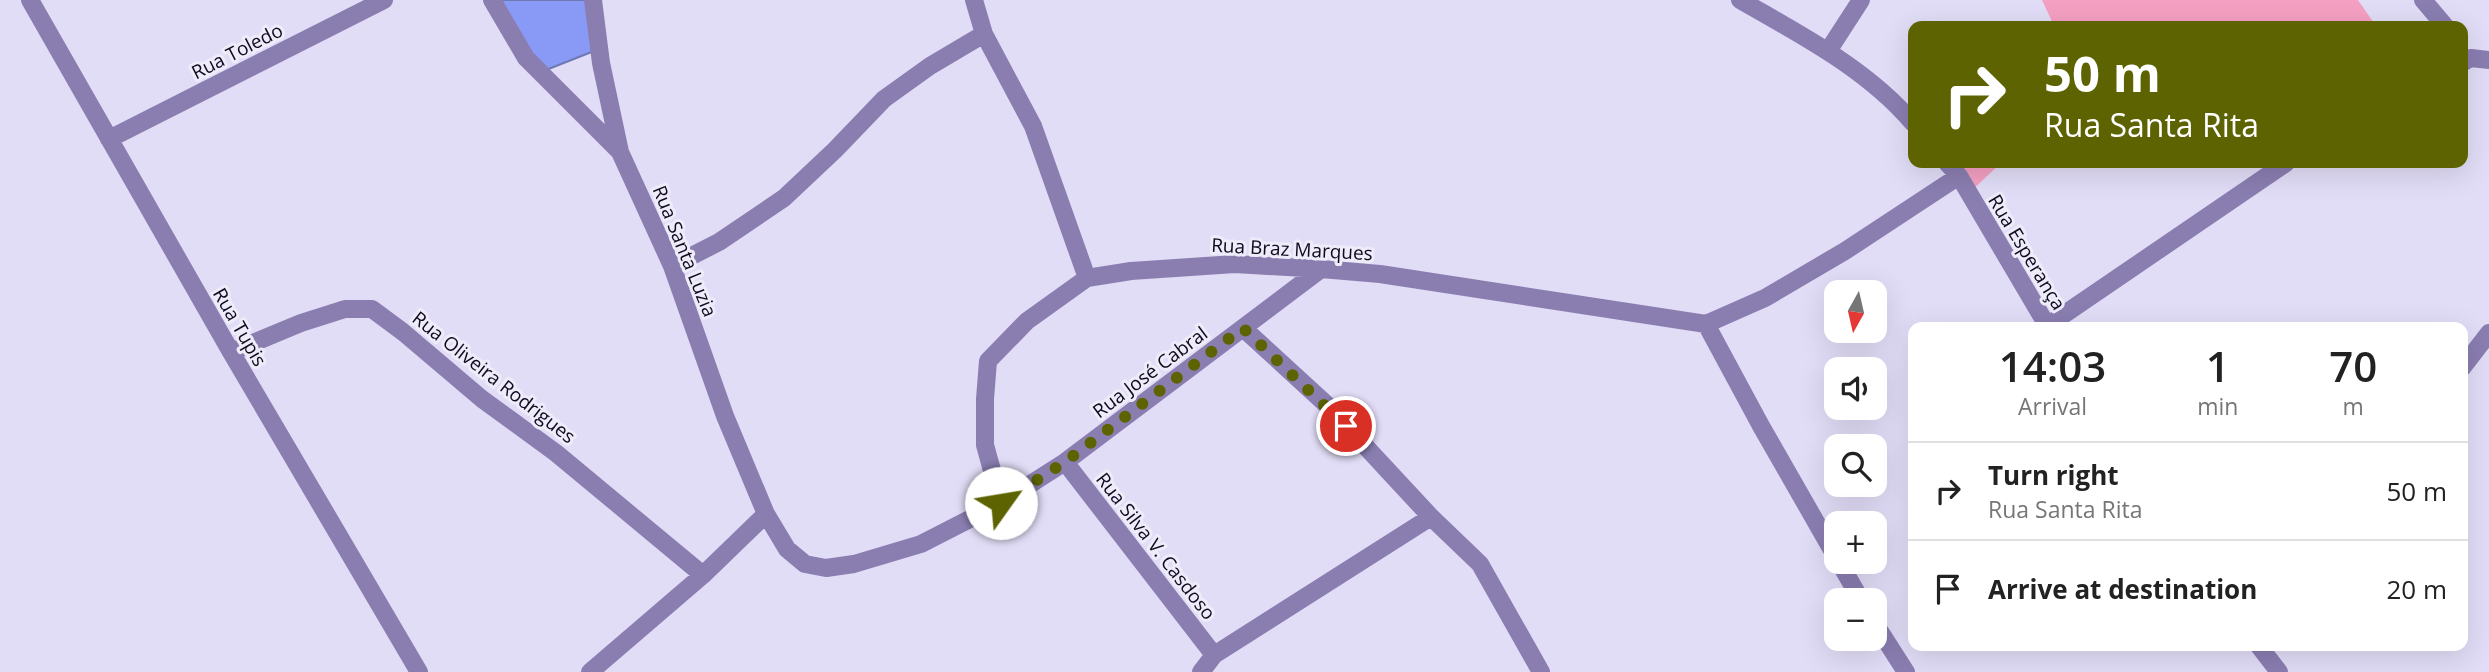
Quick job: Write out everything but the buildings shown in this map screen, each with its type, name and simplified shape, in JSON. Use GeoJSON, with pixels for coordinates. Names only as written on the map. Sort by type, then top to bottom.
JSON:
{"type":"FeatureCollection","features":[{"type":"Feature","properties":{"kind":"street","name":"Rua Tupis"},"geometry":{"type":"LineString","coordinates":[[30,0],[231,352],[419,672]]}},
{"type":"Feature","properties":{"kind":"street","name":"Rua Toledo"},"geometry":{"type":"LineString","coordinates":[[109,139],[383,0]]}},
{"type":"Feature","properties":{"kind":"street","name":"Rua Santa Luzia"},"geometry":{"type":"LineString","coordinates":[[492,0],[526,58],[620,152],[672,266],[725,416],[766,514],[787,549],[805,564],[826,568],[854,564],[920,544],[1001,503]]}},
{"type":"Feature","properties":{"kind":"street"},"geometry":{"type":"LineString","coordinates":[[593,0],[601,63],[620,152]]}},
{"type":"Feature","properties":{"kind":"street"},"geometry":{"type":"LineString","coordinates":[[975,0],[984,34],[1033,126],[1087,278]]}},
{"type":"Feature","properties":{"kind":"street"},"geometry":{"type":"LineString","coordinates":[[1740,0],[1828,51],[1897,104],[1908,117]]}},
{"type":"Feature","properties":{"kind":"street"},"geometry":{"type":"LineString","coordinates":[[1828,51],[1861,0]]}},
{"type":"Feature","properties":{"kind":"street"},"geometry":{"type":"LineString","coordinates":[[2423,0],[2441,21]]}},
{"type":"Feature","properties":{"kind":"street"},"geometry":{"type":"LineString","coordinates":[[672,266],[719,242],[784,198],[884,99],[930,66],[984,34]]}},
{"type":"Feature","properties":{"kind":"street"},"geometry":{"type":"LineString","coordinates":[[2054,322],[2279,168]]}},
{"type":"Feature","properties":{"kind":"street"},"geometry":{"type":"LineString","coordinates":[[1824,535],[1706,324],[1765,298],[1845,251],[1953,169]]}},
{"type":"Feature","properties":{"kind":"street","name":"Rua Esperança"},"geometry":{"type":"LineString","coordinates":[[1953,169],[2044,322]]}},
{"type":"Feature","properties":{"kind":"street","name":"Rua Braz Marques"},"geometry":{"type":"LineString","coordinates":[[1001,503],[985,445],[988,361],[1027,321],[1087,278],[1131,271],[1235,264],[1321,269],[1380,274],[1706,324]]}},
{"type":"Feature","properties":{"kind":"street","name":"Rua José Cabral"},"geometry":{"type":"LineString","coordinates":[[1001,503],[1065,462],[1321,269]]}},
{"type":"Feature","properties":{"kind":"street","name":"Rua Oliveira Rodrigues"},"geometry":{"type":"LineString","coordinates":[[231,352],[301,323],[345,309],[372,309],[482,399],[556,453],[703,575]]}},
{"type":"Feature","properties":{"kind":"street"},"geometry":{"type":"LineString","coordinates":[[1243,328],[1327,405],[1480,564],[1541,672]]}},
{"type":"Feature","properties":{"kind":"street"},"geometry":{"type":"LineString","coordinates":[[2468,360],[2489,332]]}},
{"type":"Feature","properties":{"kind":"street","name":"Rua Silva V. Casdoso"},"geometry":{"type":"LineString","coordinates":[[1065,462],[1214,655]]}},
{"type":"Feature","properties":{"kind":"street"},"geometry":{"type":"LineString","coordinates":[[590,672],[703,575],[766,514]]}},
{"type":"Feature","properties":{"kind":"street"},"geometry":{"type":"LineString","coordinates":[[1201,672],[1214,655],[1432,517]]}},
{"type":"Feature","properties":{"kind":"street"},"geometry":{"type":"LineString","coordinates":[[1887,642],[1906,672]]}},
{"type":"Feature","properties":{"kind":"street"},"geometry":{"type":"LineString","coordinates":[[2263,651],[2279,672]]}},
{"type":"Feature","properties":{"kind":"shaded area"},"geometry":{"type":"Polygon","coordinates":[[[2042,0],[2358,0],[2373,21],[2052,21],[2042,0]]]}},
{"type":"Feature","properties":{"kind":"shaded area"},"geometry":{"type":"Polygon","coordinates":[[[1949,168],[1996,168],[1969,193],[1949,168]]]}},
{"type":"Feature","properties":{"kind":"route"},"geometry":{"type":"LineString","coordinates":[[1001,503],[1065,462],[1243,328],[1327,405],[1346,426]]}}]}
